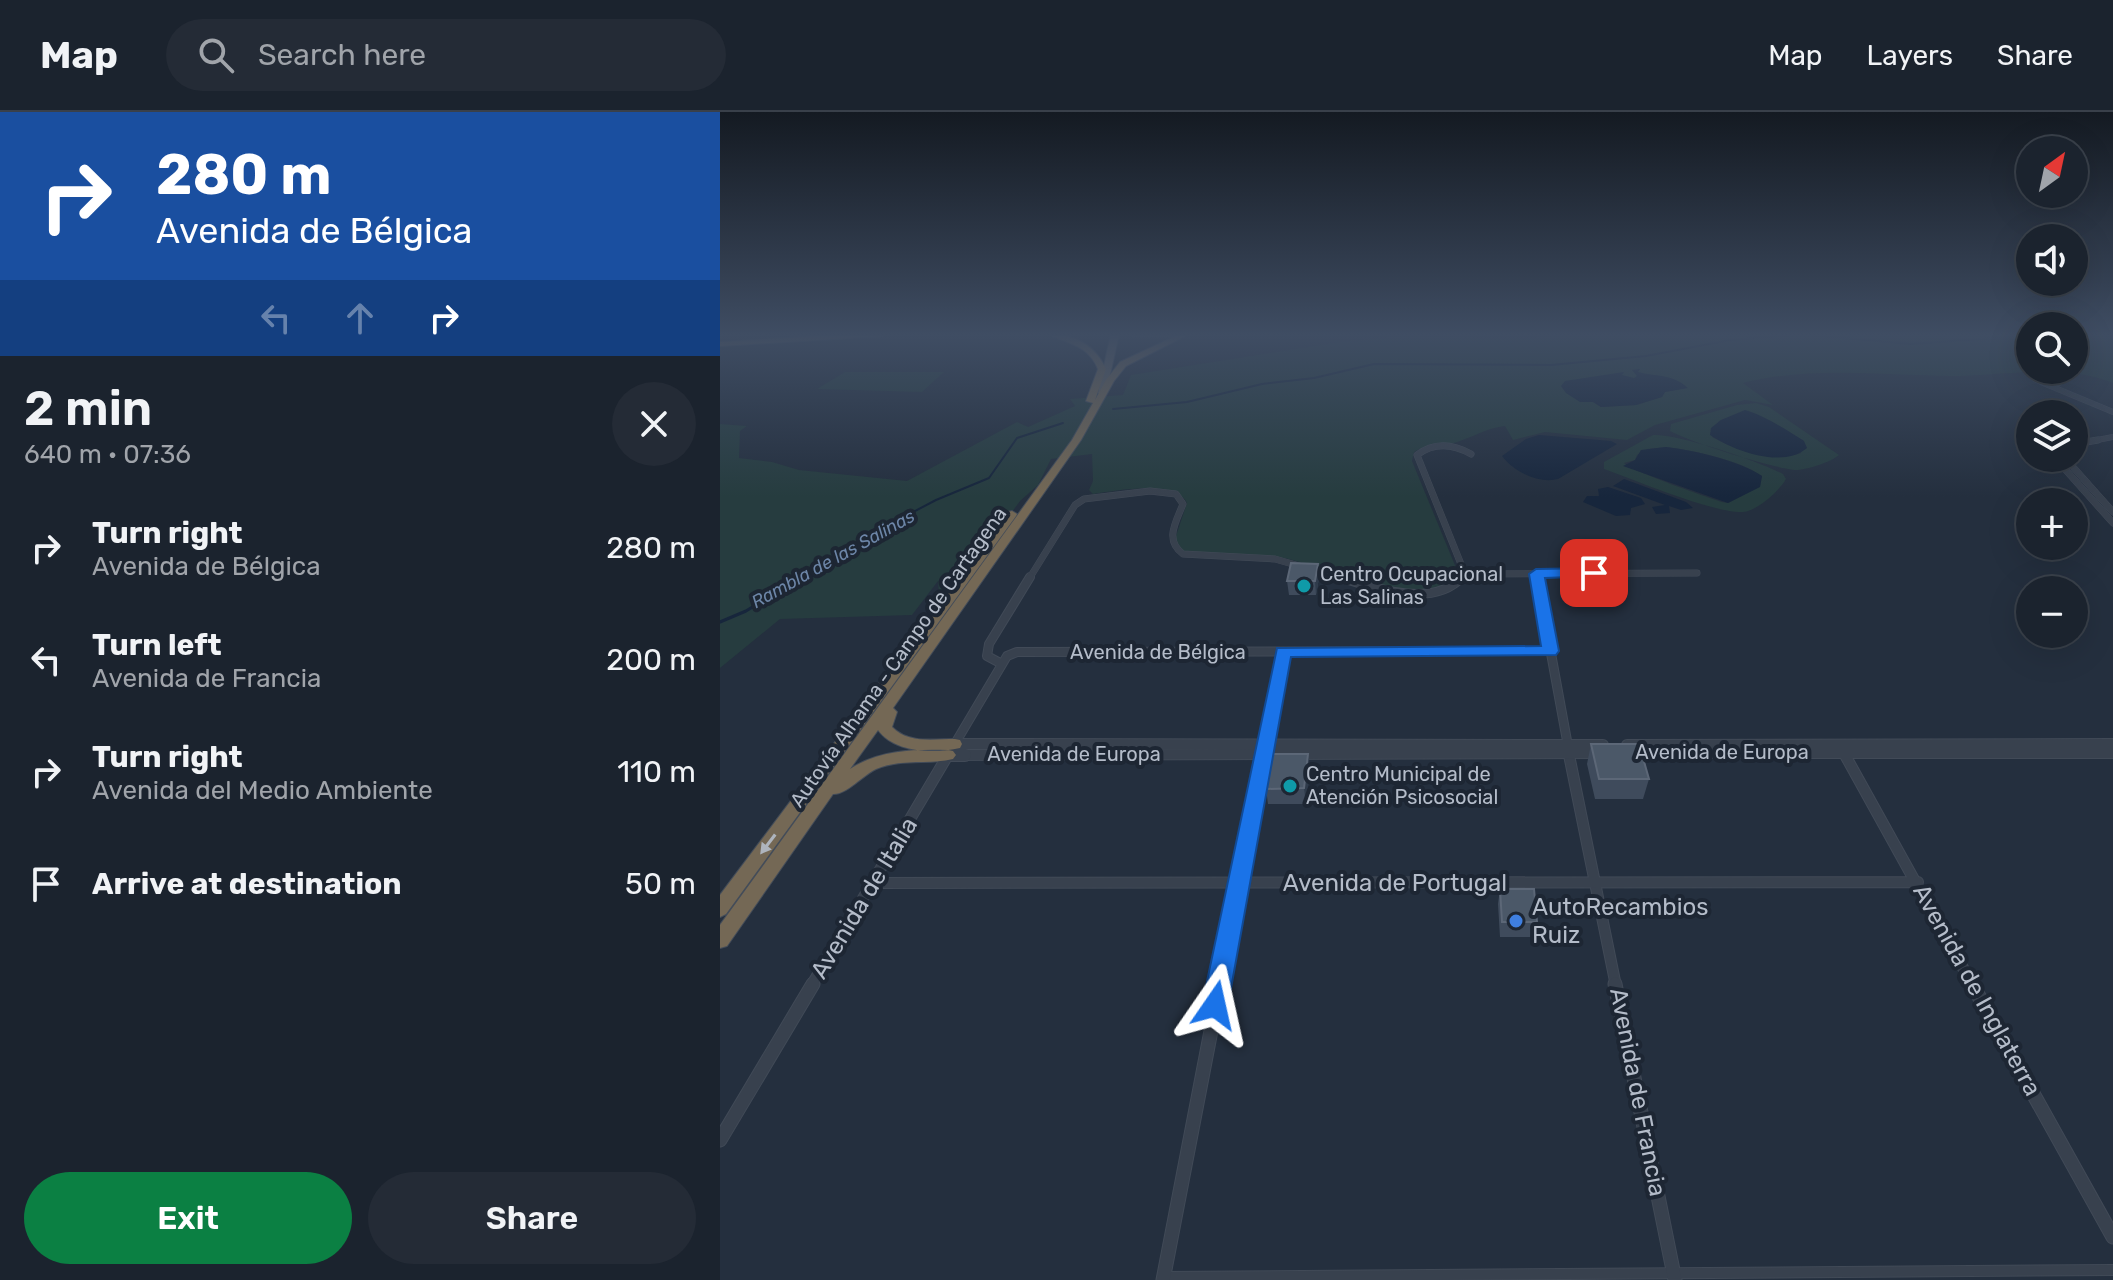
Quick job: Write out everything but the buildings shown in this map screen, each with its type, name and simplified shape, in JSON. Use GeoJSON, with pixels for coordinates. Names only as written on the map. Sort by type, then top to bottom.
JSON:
{"type":"FeatureCollection","features":[{"type":"Feature","properties":{"kind":"highway","name":"Autovía Alhama - Campo de Cartagena"},"geometry":{"type":"LineString","coordinates":[[720,909],[1058,451],[1096,389]]}},
{"type":"Feature","properties":{"kind":"highway"},"geometry":{"type":"LineString","coordinates":[[1102,393],[1103,389]]}},
{"type":"Feature","properties":{"kind":"highway","name":"Autovía Alhama - Campo de Cartagena"},"geometry":{"type":"LineString","coordinates":[[722,937],[1076,440],[1105,389]]}},
{"type":"Feature","properties":{"kind":"highway"},"geometry":{"type":"LineString","coordinates":[[899,689],[901,695],[886,718],[884,728],[889,737],[903,743],[952,749]]}},
{"type":"Feature","properties":{"kind":"highway"},"geometry":{"type":"LineString","coordinates":[[722,937],[741,922],[841,784],[860,769],[884,759],[952,749]]}},
{"type":"Feature","properties":{"kind":"street"},"geometry":{"type":"LineString","coordinates":[[2057,389],[2113,410]]}},
{"type":"Feature","properties":{"kind":"street"},"geometry":{"type":"LineString","coordinates":[[2070,389],[2113,410]]}},
{"type":"Feature","properties":{"kind":"street"},"geometry":{"type":"LineString","coordinates":[[2088,439],[2113,435]]}},
{"type":"Feature","properties":{"kind":"street"},"geometry":{"type":"LineString","coordinates":[[1005,660],[987,656],[989,644],[1075,505],[1103,494],[1158,491],[1179,496],[1183,504],[1171,540],[1174,549],[1183,554],[1290,562],[1399,593],[1423,596],[1448,591],[1462,581],[1465,574],[1417,455],[1431,447],[1450,446],[1471,454]]}},
{"type":"Feature","properties":{"kind":"street"},"geometry":{"type":"LineString","coordinates":[[2067,472],[2113,523]]}},
{"type":"Feature","properties":{"kind":"street"},"geometry":{"type":"LineString","coordinates":[[2077,472],[2113,512]]}},
{"type":"Feature","properties":{"kind":"street"},"geometry":{"type":"LineString","coordinates":[[1465,574],[1697,573]]}},
{"type":"Feature","properties":{"kind":"street","name":"Avenida de Francia"},"geometry":{"type":"LineString","coordinates":[[1536,574],[1674,1276]]}},
{"type":"Feature","properties":{"kind":"street","name":"Avenida de Bélgica"},"geometry":{"type":"LineString","coordinates":[[1005,660],[1017,652],[1550,651]]}},
{"type":"Feature","properties":{"kind":"street"},"geometry":{"type":"LineString","coordinates":[[1283,652],[1163,1279],[2113,1270]]}},
{"type":"Feature","properties":{"kind":"street","name":"Avenida de Italia"},"geometry":{"type":"LineString","coordinates":[[720,1140],[1005,660]]}},
{"type":"Feature","properties":{"kind":"street","name":"Avenida de Europa"},"geometry":{"type":"LineString","coordinates":[[952,749],[1841,748],[2113,744]]}},
{"type":"Feature","properties":{"kind":"street","name":"Avenida de Europa"},"geometry":{"type":"LineString","coordinates":[[1841,748],[2113,753]]}},
{"type":"Feature","properties":{"kind":"street","name":"Avenida de Inglaterra"},"geometry":{"type":"LineString","coordinates":[[1841,748],[2113,1237]]}},
{"type":"Feature","properties":{"kind":"street","name":"Avenida de Portugal"},"geometry":{"type":"LineString","coordinates":[[872,883],[1918,882]]}},
{"type":"Feature","properties":{"kind":"green space"},"geometry":{"type":"Polygon","coordinates":[[[818,389],[926,389],[922,392],[818,389]]]}},
{"type":"Feature","properties":{"kind":"green space"},"geometry":{"type":"Polygon","coordinates":[[[1126,389],[1624,389],[1580,402],[1593,402],[1601,407],[1636,405],[1662,397],[1665,392],[1683,389],[1751,389],[1773,405],[1745,400],[1655,425],[1627,440],[1545,432],[1513,440],[1505,426],[1451,444],[1414,452],[1412,461],[1459,575],[1438,591],[1400,590],[1285,558],[1200,555],[1183,551],[1175,539],[1187,503],[1180,496],[1170,491],[1144,488],[1093,494],[1089,490],[1093,481],[1092,454],[1051,459],[1038,485],[1020,501],[952,594],[939,594],[938,581],[912,615],[780,619],[720,668],[720,424],[747,426],[740,431],[739,458],[772,462],[799,470],[907,481],[1017,422],[1028,427],[1075,406],[1070,399],[1123,395],[1126,389]]]}},
{"type":"Feature","properties":{"kind":"green space"},"geometry":{"type":"Polygon","coordinates":[[[1639,389],[1661,389],[1655,392],[1639,389]]]}},
{"type":"Feature","properties":{"kind":"green space"},"geometry":{"type":"Polygon","coordinates":[[[1756,403],[1769,407],[1839,455],[1808,468],[1787,469],[1734,455],[1670,431],[1671,424],[1737,405],[1756,403]],[[1745,411],[1719,421],[1712,437],[1755,454],[1779,457],[1801,453],[1804,441],[1745,411]]]}},
{"type":"Feature","properties":{"kind":"green space"},"geometry":{"type":"Polygon","coordinates":[[[1653,435],[1665,436],[1738,456],[1783,474],[1786,479],[1758,506],[1737,512],[1700,504],[1604,469],[1604,462],[1653,435]],[[1666,447],[1647,449],[1635,460],[1624,463],[1654,478],[1722,502],[1728,503],[1760,486],[1762,476],[1740,465],[1666,447]]]}},
{"type":"Feature","properties":{"kind":"water"},"geometry":{"type":"Polygon","coordinates":[[[1563,389],[1685,389],[1665,392],[1662,397],[1636,405],[1601,407],[1593,402],[1580,402],[1563,389]]]}},
{"type":"Feature","properties":{"kind":"water"},"geometry":{"type":"Polygon","coordinates":[[[1745,410],[1790,432],[1804,441],[1807,448],[1797,454],[1772,457],[1745,452],[1710,435],[1711,428],[1721,420],[1745,410]]]}},
{"type":"Feature","properties":{"kind":"water"},"geometry":{"type":"Polygon","coordinates":[[[1539,435],[1617,444],[1558,479],[1543,480],[1520,472],[1502,456],[1526,439],[1539,435]]]}},
{"type":"Feature","properties":{"kind":"water"},"geometry":{"type":"Polygon","coordinates":[[[1666,447],[1742,466],[1762,476],[1760,487],[1728,503],[1623,466],[1635,460],[1641,450],[1666,447]]]}},
{"type":"Feature","properties":{"kind":"water"},"geometry":{"type":"Polygon","coordinates":[[[1624,479],[1686,502],[1693,508],[1681,510],[1669,506],[1670,513],[1656,514],[1652,507],[1665,505],[1613,486],[1624,479]]]}},
{"type":"Feature","properties":{"kind":"water"},"geometry":{"type":"Polygon","coordinates":[[[1608,487],[1641,498],[1645,504],[1631,508],[1630,515],[1616,516],[1583,502],[1587,496],[1599,496],[1598,489],[1608,487]]]}},
{"type":"Feature","properties":{"kind":"waterway","name":"Rambla de las Salinas"},"geometry":{"type":"LineString","coordinates":[[1113,409],[1187,402],[1243,389]]}},
{"type":"Feature","properties":{"kind":"waterway","name":"Rambla de las Salinas"},"geometry":{"type":"LineString","coordinates":[[798,579],[879,530],[936,500],[989,478],[1017,438],[1063,423]]}},
{"type":"Feature","properties":{"kind":"waterway","name":"Rambla de las Salinas"},"geometry":{"type":"LineString","coordinates":[[720,622],[746,611],[801,577]]}},
{"type":"Feature","properties":{"kind":"place","name":"Centro Ocupacional Las Salinas"},"geometry":{"type":"Point","coordinates":[1304,586]}},
{"type":"Feature","properties":{"kind":"place","name":"Centro Municipal de Atención Psicosocial"},"geometry":{"type":"Point","coordinates":[1290,786]}},
{"type":"Feature","properties":{"kind":"place","name":"AutoRecambios Ruiz"},"geometry":{"type":"Point","coordinates":[1516,921]}},
{"type":"Feature","properties":{"kind":"route"},"geometry":{"type":"LineString","coordinates":[[1215,1005],[1283,652],[1550,651],[1536,574],[1594,573]]}}]}
